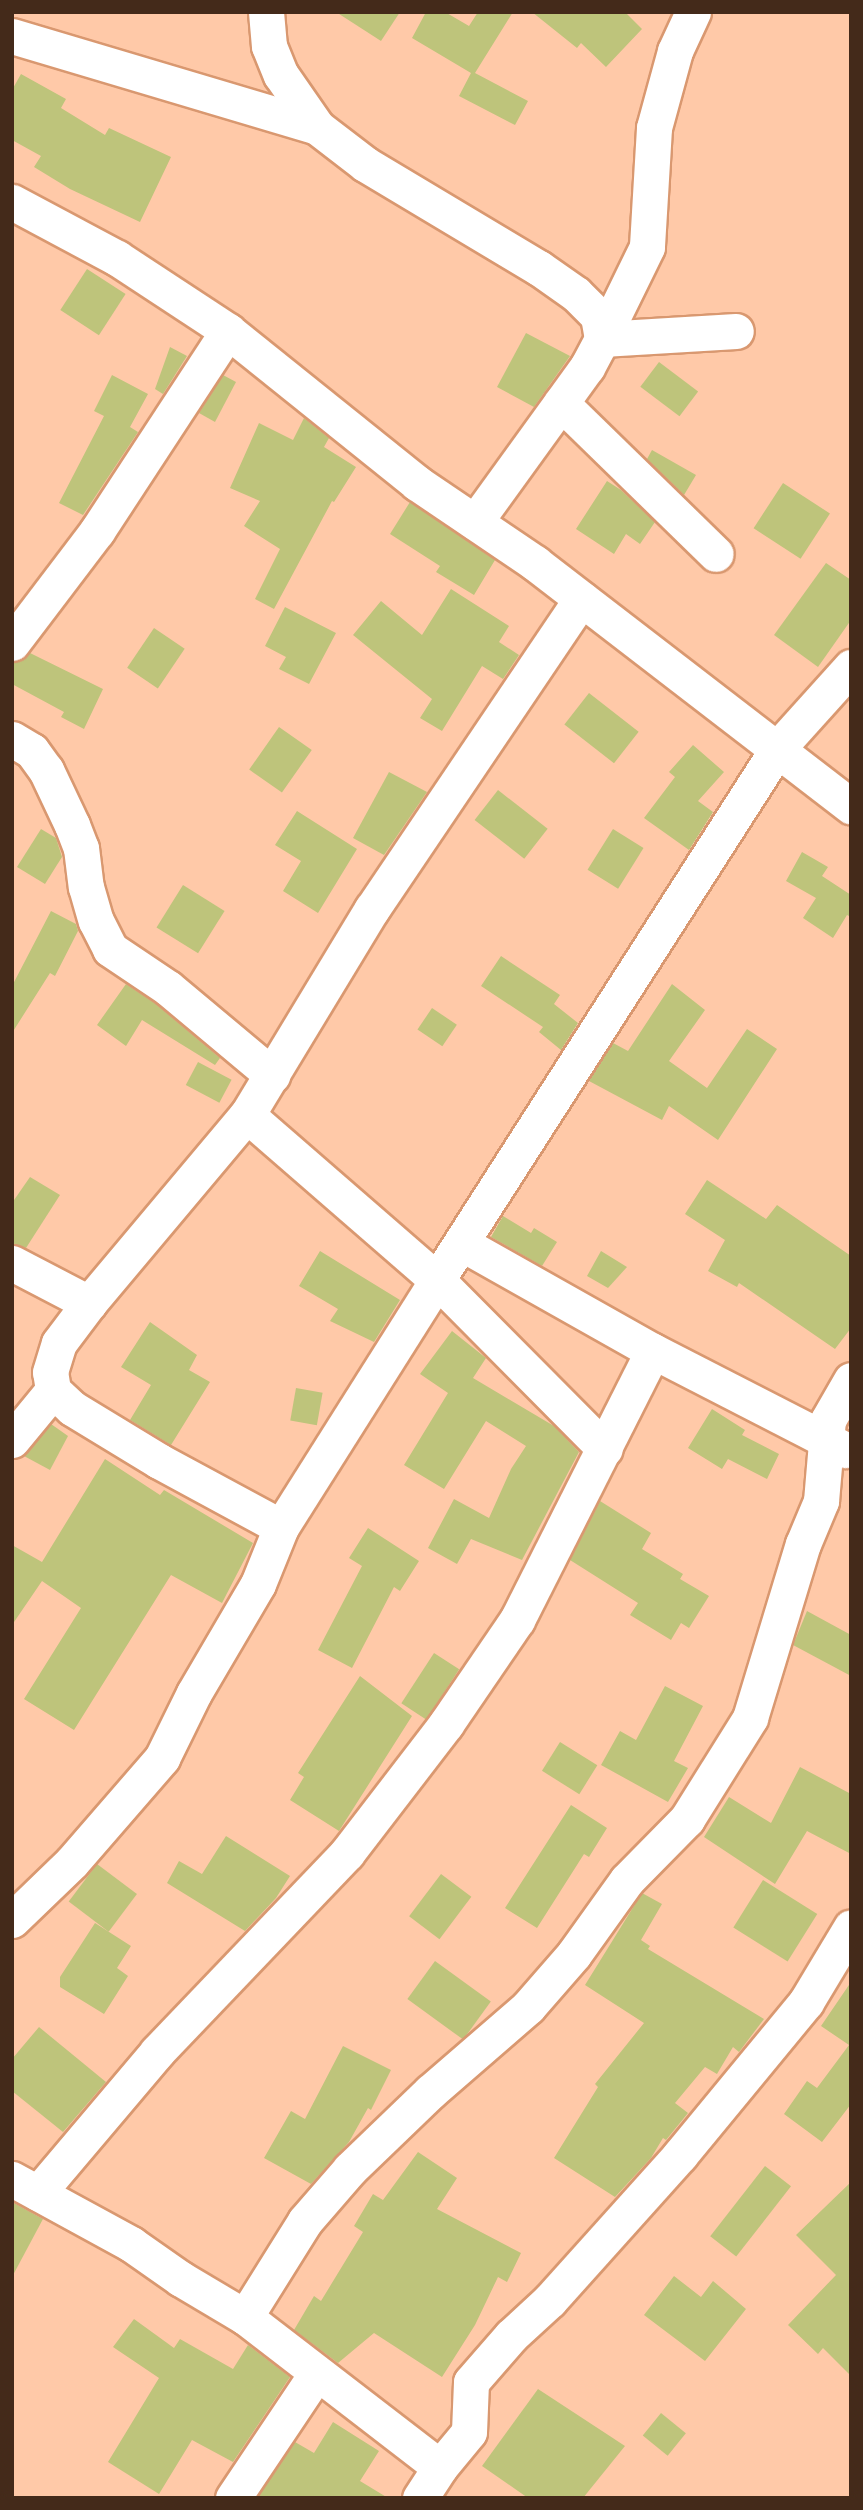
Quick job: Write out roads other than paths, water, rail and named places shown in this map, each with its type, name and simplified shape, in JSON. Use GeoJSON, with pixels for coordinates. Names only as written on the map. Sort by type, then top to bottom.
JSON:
{"type":"FeatureCollection","features":[{"type":"Feature","properties":{"kind":"street"},"geometry":{"type":"LineString","coordinates":[[266,12],[269,46],[281,75],[317,127],[365,164],[474,227],[576,294],[598,316],[602,339]]}},
{"type":"Feature","properties":{"kind":"street"},"geometry":{"type":"LineString","coordinates":[[475,523],[561,403],[602,339],[648,247],[654,128],[675,51],[693,12]]}},
{"type":"Feature","properties":{"kind":"street"},"geometry":{"type":"LineString","coordinates":[[12,36],[317,127]]}},
{"type":"Feature","properties":{"kind":"street"},"geometry":{"type":"LineString","coordinates":[[12,202],[117,258],[228,331],[417,483],[582,599],[851,806]]}},
{"type":"Feature","properties":{"kind":"street"},"geometry":{"type":"LineString","coordinates":[[12,643],[97,531],[228,331]]}},
{"type":"Feature","properties":{"kind":"street"},"geometry":{"type":"LineString","coordinates":[[602,339],[736,331]]}},
{"type":"Feature","properties":{"kind":"street"},"geometry":{"type":"LineString","coordinates":[[561,403],[716,554]]}},
{"type":"Feature","properties":{"kind":"street"},"geometry":{"type":"LineString","coordinates":[[281,1527],[159,1461],[72,1408],[53,1390],[50,1372],[59,1343],[89,1303],[247,1115],[414,845],[582,599]]}},
{"type":"Feature","properties":{"kind":"street"},"geometry":{"type":"LineString","coordinates":[[12,1920],[72,1862],[162,1758],[194,1693],[258,1584],[281,1527],[460,1243],[778,748],[851,667]]}},
{"type":"Feature","properties":{"kind":"street"},"geometry":{"type":"LineString","coordinates":[[12,739],[33,751],[46,769],[81,848],[86,887],[96,921],[110,949],[168,988],[272,1075]]}},
{"type":"Feature","properties":{"kind":"street"},"geometry":{"type":"LineString","coordinates":[[247,1115],[437,1280],[605,1448]]}},
{"type":"Feature","properties":{"kind":"street"},"geometry":{"type":"LineString","coordinates":[[460,1243],[653,1351],[839,1447]]}},
{"type":"Feature","properties":{"kind":"street"},"geometry":{"type":"LineString","coordinates":[[12,1263],[89,1303]]}},
{"type":"Feature","properties":{"kind":"street"},"geometry":{"type":"LineString","coordinates":[[440,2467],[352,2396],[316,2374],[245,2317],[181,2279],[131,2244],[25,2186],[347,1853],[438,1735],[517,1620],[653,1351]]}},
{"type":"Feature","properties":{"kind":"street"},"geometry":{"type":"LineString","coordinates":[[245,2317],[305,2221],[350,2169],[430,2092],[528,2007],[574,1954],[628,1880],[687,1819],[750,1718],[803,1544],[839,1447],[828,1420],[851,1380]]}},
{"type":"Feature","properties":{"kind":"street"},"geometry":{"type":"LineString","coordinates":[[12,1440],[53,1390]]}},
{"type":"Feature","properties":{"kind":"street"},"geometry":{"type":"LineString","coordinates":[[420,2498],[440,2467],[469,2432],[471,2382],[511,2336],[550,2300],[680,2155],[806,2002],[851,1927]]}},
{"type":"Feature","properties":{"kind":"street"},"geometry":{"type":"LineString","coordinates":[[233,2498],[316,2374]]}}]}
